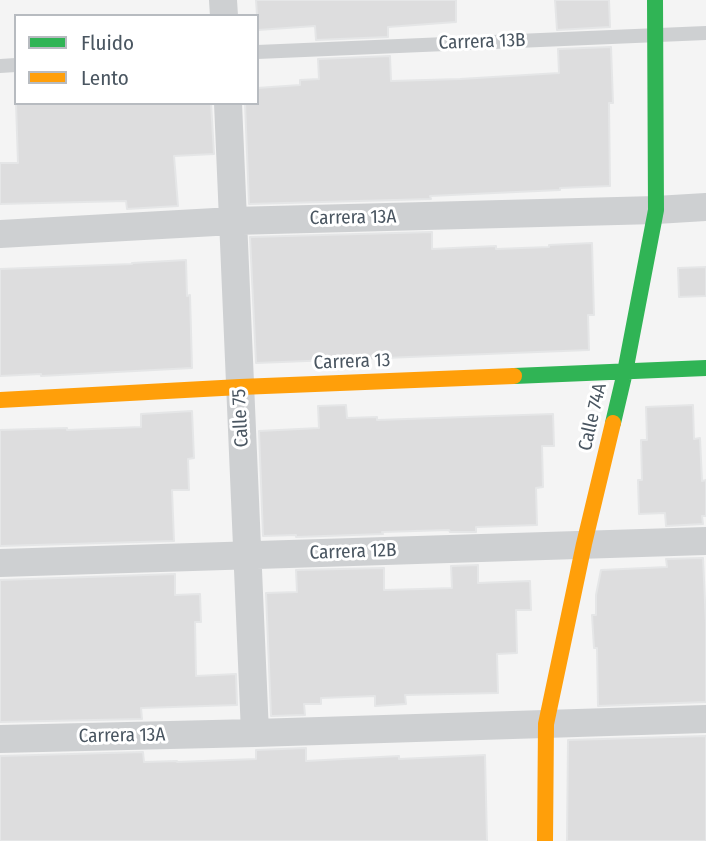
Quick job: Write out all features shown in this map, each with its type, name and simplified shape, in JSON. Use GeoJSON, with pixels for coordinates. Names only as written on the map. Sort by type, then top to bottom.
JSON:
{"type":"FeatureCollection","features":[{"type":"Feature","properties":{"kind":"street","name":"Calle 74A"},"geometry":{"type":"LineString","coordinates":[[545,841],[546,724],[584,544],[625,372],[656,210],[655,0]]}},
{"type":"Feature","properties":{"kind":"street","name":"Calle 75"},"geometry":{"type":"LineString","coordinates":[[228,105],[255,733]]}},
{"type":"Feature","properties":{"kind":"street","name":"Carrera 13A"},"geometry":{"type":"LineString","coordinates":[[0,234],[233,221],[706,207]]}},
{"type":"Feature","properties":{"kind":"street","name":"Carrera 13"},"geometry":{"type":"LineString","coordinates":[[0,400],[240,387],[706,368]]}},
{"type":"Feature","properties":{"kind":"street","name":"Carrera 12B"},"geometry":{"type":"LineString","coordinates":[[0,563],[706,541]]}},
{"type":"Feature","properties":{"kind":"street","name":"Carrera 13A"},"geometry":{"type":"LineString","coordinates":[[0,739],[706,719]]}},
{"type":"Feature","properties":{"kind":"lane","name":"Carrera 13B"},"geometry":{"type":"LineString","coordinates":[[259,52],[706,33]]}},
{"type":"Feature","properties":{"kind":"building"},"geometry":{"type":"Polygon","coordinates":[[[256,0],[456,0],[456,22],[388,27],[388,37],[316,40],[315,26],[259,30],[256,0]]]}},
{"type":"Feature","properties":{"kind":"building"},"geometry":{"type":"Polygon","coordinates":[[[555,0],[609,0],[610,27],[557,30],[555,0]]]}},
{"type":"Feature","properties":{"kind":"building"},"geometry":{"type":"Polygon","coordinates":[[[611,47],[613,103],[609,103],[610,186],[430,196],[431,199],[249,204],[245,105],[259,105],[259,88],[300,85],[300,80],[319,79],[318,59],[390,56],[391,81],[559,73],[558,49],[611,47]]]}},
{"type":"Feature","properties":{"kind":"building"},"geometry":{"type":"Polygon","coordinates":[[[16,105],[211,105],[214,154],[174,156],[178,206],[127,209],[126,201],[0,204],[0,163],[18,163],[16,105]]]}},
{"type":"Feature","properties":{"kind":"building"},"geometry":{"type":"Polygon","coordinates":[[[432,232],[432,249],[496,246],[496,249],[592,243],[594,315],[588,315],[589,350],[256,363],[250,237],[432,232]]]}},
{"type":"Feature","properties":{"kind":"building"},"geometry":{"type":"Polygon","coordinates":[[[186,260],[192,368],[0,376],[0,269],[186,260]]]}},
{"type":"Feature","properties":{"kind":"building"},"geometry":{"type":"Polygon","coordinates":[[[706,267],[706,296],[679,297],[678,268],[706,267]]]}},
{"type":"Feature","properties":{"kind":"building"},"geometry":{"type":"Polygon","coordinates":[[[346,405],[347,418],[377,417],[377,420],[553,414],[554,446],[542,446],[543,487],[536,488],[537,525],[476,527],[476,532],[449,530],[263,536],[259,431],[319,428],[318,406],[346,405]]]}},
{"type":"Feature","properties":{"kind":"building"},"geometry":{"type":"Polygon","coordinates":[[[693,405],[694,439],[700,438],[702,481],[706,480],[706,516],[702,516],[703,524],[666,526],[665,513],[639,514],[638,480],[642,480],[641,440],[647,440],[646,407],[693,405]]]}},
{"type":"Feature","properties":{"kind":"building"},"geometry":{"type":"Polygon","coordinates":[[[192,411],[194,458],[188,459],[189,490],[172,490],[174,541],[0,546],[0,430],[141,427],[141,414],[192,411]]]}},
{"type":"Feature","properties":{"kind":"building"},"geometry":{"type":"Polygon","coordinates":[[[703,558],[706,702],[598,706],[597,648],[594,648],[592,615],[596,615],[596,595],[601,570],[667,567],[666,559],[703,558]]]}},
{"type":"Feature","properties":{"kind":"building"},"geometry":{"type":"Polygon","coordinates":[[[478,565],[478,583],[530,581],[531,610],[516,610],[517,653],[497,654],[498,693],[405,695],[406,704],[375,706],[375,696],[321,698],[321,704],[304,704],[305,715],[271,716],[266,593],[297,592],[296,570],[384,568],[384,590],[421,589],[452,588],[451,566],[478,565]]]}},
{"type":"Feature","properties":{"kind":"building"},"geometry":{"type":"Polygon","coordinates":[[[175,574],[175,595],[200,594],[201,622],[195,622],[196,676],[236,674],[237,705],[141,708],[142,719],[0,722],[0,580],[175,574]]]}},
{"type":"Feature","properties":{"kind":"building"},"geometry":{"type":"Polygon","coordinates":[[[706,736],[706,841],[567,841],[568,740],[706,736]]]}},
{"type":"Feature","properties":{"kind":"building"},"geometry":{"type":"Polygon","coordinates":[[[306,748],[306,761],[485,755],[487,841],[0,841],[0,756],[143,752],[144,762],[177,762],[256,759],[256,750],[306,748]]]}},
{"type":"Feature","properties":{"kind":"traffic: fast"},"geometry":{"type":"LineString","coordinates":[[613,423],[656,210],[655,0]]}},
{"type":"Feature","properties":{"kind":"traffic: fast"},"geometry":{"type":"LineString","coordinates":[[514,376],[706,368]]}},
{"type":"Feature","properties":{"kind":"traffic: slow"},"geometry":{"type":"LineString","coordinates":[[0,400],[514,376]]}},
{"type":"Feature","properties":{"kind":"traffic: slow"},"geometry":{"type":"LineString","coordinates":[[545,841],[546,724],[613,423]]}}]}
